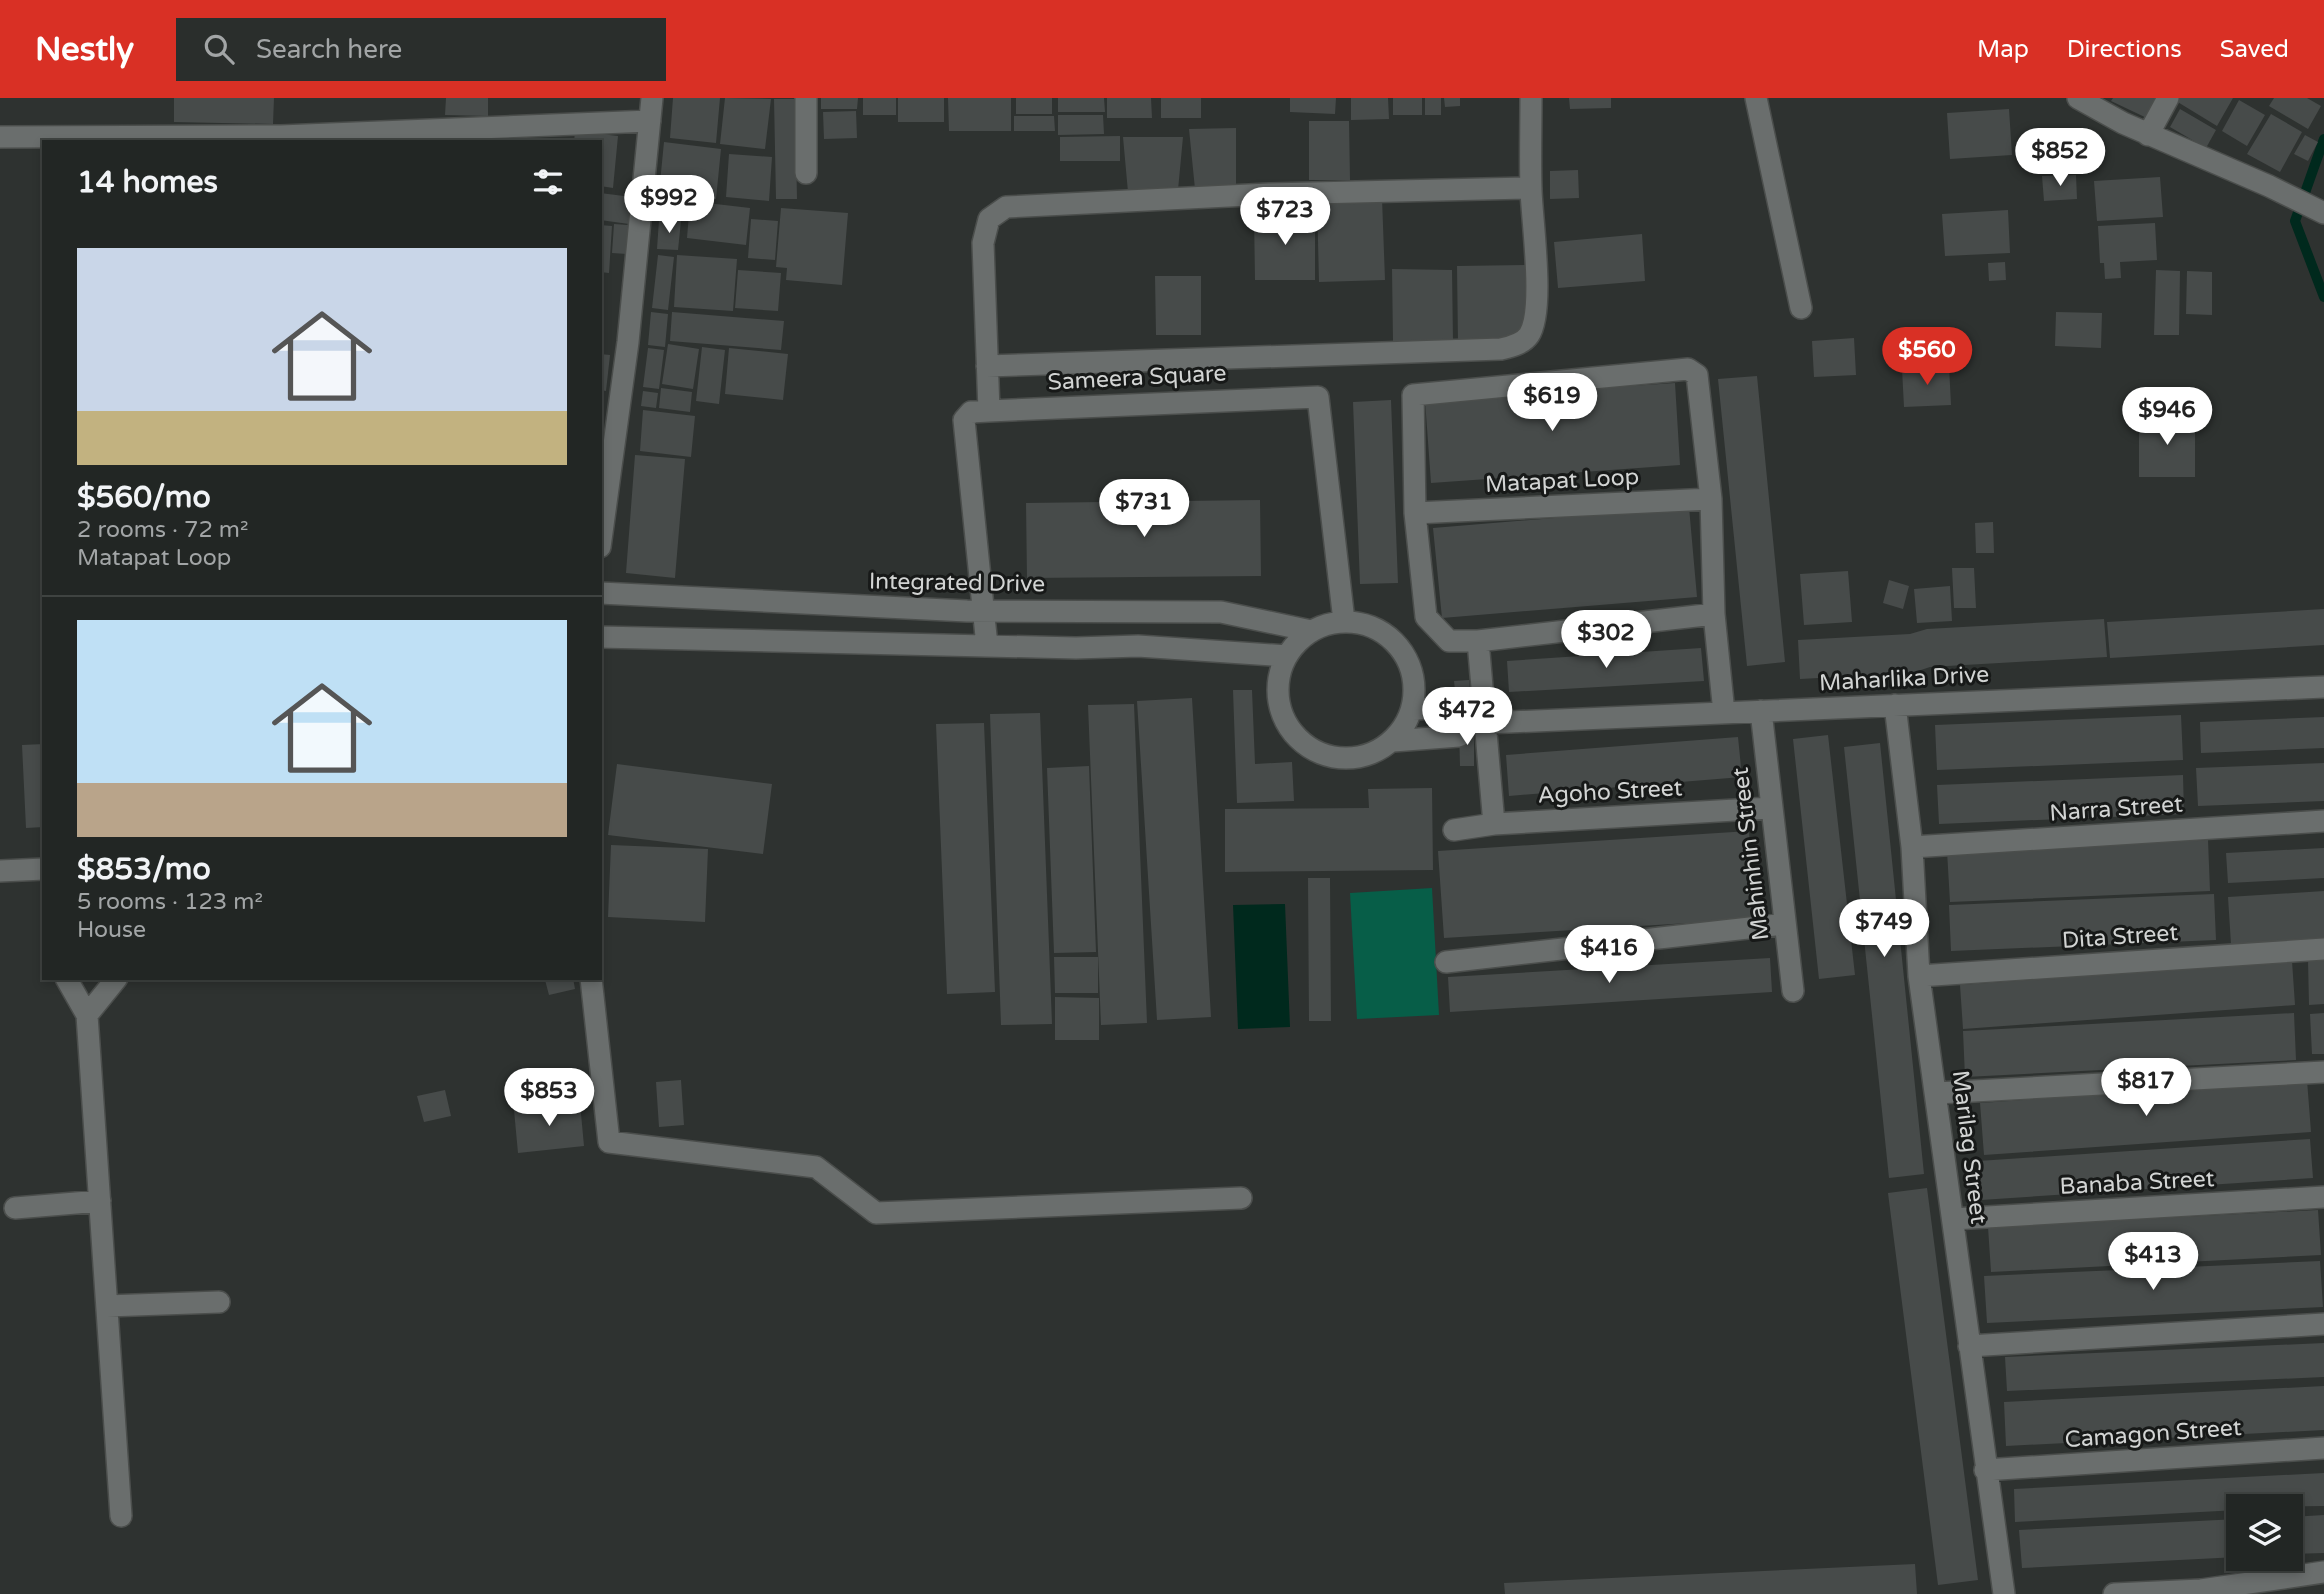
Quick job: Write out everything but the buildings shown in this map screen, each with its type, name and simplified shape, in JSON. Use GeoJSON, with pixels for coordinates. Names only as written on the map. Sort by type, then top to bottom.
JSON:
{"type":"FeatureCollection","features":[{"type":"Feature","properties":{"kind":"street"},"geometry":{"type":"LineString","coordinates":[[602,532],[628,342],[652,98]]}},
{"type":"Feature","properties":{"kind":"street"},"geometry":{"type":"LineString","coordinates":[[806,98],[806,173]]}},
{"type":"Feature","properties":{"kind":"street"},"geometry":{"type":"LineString","coordinates":[[987,366],[1501,349],[1514,346],[1528,337],[1534,321],[1536,289],[1531,188],[1531,98]]}},
{"type":"Feature","properties":{"kind":"street"},"geometry":{"type":"LineString","coordinates":[[1756,98],[1801,308]]}},
{"type":"Feature","properties":{"kind":"street"},"geometry":{"type":"LineString","coordinates":[[2078,98],[2147,135],[2269,186],[2324,214]]}},
{"type":"Feature","properties":{"kind":"street"},"geometry":{"type":"LineString","coordinates":[[2147,135],[2168,98]]}},
{"type":"Feature","properties":{"kind":"street"},"geometry":{"type":"LineString","coordinates":[[0,137],[281,136],[650,121]]}},
{"type":"Feature","properties":{"kind":"street"},"geometry":{"type":"LineString","coordinates":[[989,411],[984,230],[995,212],[1006,207],[1269,194],[1531,188]]}},
{"type":"Feature","properties":{"kind":"street"},"geometry":{"type":"LineString","coordinates":[[1714,614],[1478,641],[1449,640],[1426,617],[1415,513],[1413,395],[1688,369],[1697,375],[1710,499],[1714,614],[1724,713]]}},
{"type":"Feature","properties":{"kind":"street","name":"Sameera Square"},"geometry":{"type":"LineString","coordinates":[[987,646],[964,420],[971,412],[1318,397],[1344,621]]}},
{"type":"Feature","properties":{"kind":"street","name":"Matapat Loop"},"geometry":{"type":"LineString","coordinates":[[1415,513],[1710,499]]}},
{"type":"Feature","properties":{"kind":"street","name":"Integrated Drive"},"geometry":{"type":"LineString","coordinates":[[602,593],[983,611],[1221,612],[1311,631]]}},
{"type":"Feature","properties":{"kind":"street"},"geometry":{"type":"LineString","coordinates":[[1075,611],[1076,648]]}},
{"type":"Feature","properties":{"kind":"street"},"geometry":{"type":"LineString","coordinates":[[1393,741],[1405,726],[1412,709],[1415,688],[1410,666],[1400,648],[1384,633],[1365,624],[1344,621],[1311,631],[1287,656],[1279,676],[1279,698],[1284,718],[1296,736],[1313,750],[1333,758],[1354,758],[1375,752],[1393,741],[1475,722]]}},
{"type":"Feature","properties":{"kind":"street"},"geometry":{"type":"LineString","coordinates":[[602,637],[954,643],[1076,648],[1138,646],[1287,656]]}},
{"type":"Feature","properties":{"kind":"street"},"geometry":{"type":"LineString","coordinates":[[1478,641],[1475,722],[1494,824]]}},
{"type":"Feature","properties":{"kind":"street","name":"Maharlika Drive"},"geometry":{"type":"LineString","coordinates":[[1475,722],[2324,687]]}},
{"type":"Feature","properties":{"kind":"street","name":"Marilag Street"},"geometry":{"type":"LineString","coordinates":[[1895,705],[1912,847],[1919,976],[2004,1594]]}},
{"type":"Feature","properties":{"kind":"street"},"geometry":{"type":"LineString","coordinates":[[1412,709],[1475,722]]}},
{"type":"Feature","properties":{"kind":"street","name":"Mahinhin Street"},"geometry":{"type":"LineString","coordinates":[[1761,711],[1783,924],[1793,991]]}},
{"type":"Feature","properties":{"kind":"street","name":"Agoho Street"},"geometry":{"type":"LineString","coordinates":[[1454,830],[1494,824],[1770,808]]}},
{"type":"Feature","properties":{"kind":"street","name":"Narra Street"},"geometry":{"type":"LineString","coordinates":[[1912,847],[2324,821]]}},
{"type":"Feature","properties":{"kind":"street"},"geometry":{"type":"LineString","coordinates":[[0,871],[42,869]]}},
{"type":"Feature","properties":{"kind":"street"},"geometry":{"type":"LineString","coordinates":[[1446,962],[1783,924]]}},
{"type":"Feature","properties":{"kind":"street","name":"Dita Street"},"geometry":{"type":"LineString","coordinates":[[1919,976],[2324,949]]}},
{"type":"Feature","properties":{"kind":"street"},"geometry":{"type":"LineString","coordinates":[[67,980],[87,1016],[121,1516]]}},
{"type":"Feature","properties":{"kind":"street"},"geometry":{"type":"LineString","coordinates":[[87,1016],[115,980]]}},
{"type":"Feature","properties":{"kind":"street"},"geometry":{"type":"LineString","coordinates":[[591,980],[609,1142],[816,1167],[876,1213],[1241,1198]]}},
{"type":"Feature","properties":{"kind":"street"},"geometry":{"type":"LineString","coordinates":[[1937,1093],[2324,1072]]}},
{"type":"Feature","properties":{"kind":"street","name":"Banaba Street"},"geometry":{"type":"LineString","coordinates":[[1953,1219],[2324,1197]]}},
{"type":"Feature","properties":{"kind":"street"},"geometry":{"type":"LineString","coordinates":[[15,1208],[100,1201]]}},
{"type":"Feature","properties":{"kind":"street"},"geometry":{"type":"LineString","coordinates":[[107,1306],[219,1302]]}},
{"type":"Feature","properties":{"kind":"street"},"geometry":{"type":"LineString","coordinates":[[1969,1346],[2324,1324]]}},
{"type":"Feature","properties":{"kind":"street","name":"Camagon Street"},"geometry":{"type":"LineString","coordinates":[[1985,1470],[2324,1448]]}},
{"type":"Feature","properties":{"kind":"street"},"geometry":{"type":"LineString","coordinates":[[2114,1594],[2201,1592],[2324,1572]]}},
{"type":"Feature","properties":{"kind":"shaded area"},"geometry":{"type":"Polygon","coordinates":[[[1432,888],[1439,1015],[1357,1019],[1350,893],[1432,888]]]}},
{"type":"Feature","properties":{"kind":"shaded area"},"geometry":{"type":"Polygon","coordinates":[[[1285,904],[1290,1027],[1238,1029],[1233,905],[1285,904]]]}},
{"type":"Feature","properties":{"kind":"waterway"},"geometry":{"type":"LineString","coordinates":[[2324,139],[2295,221],[2324,297]]}}]}
